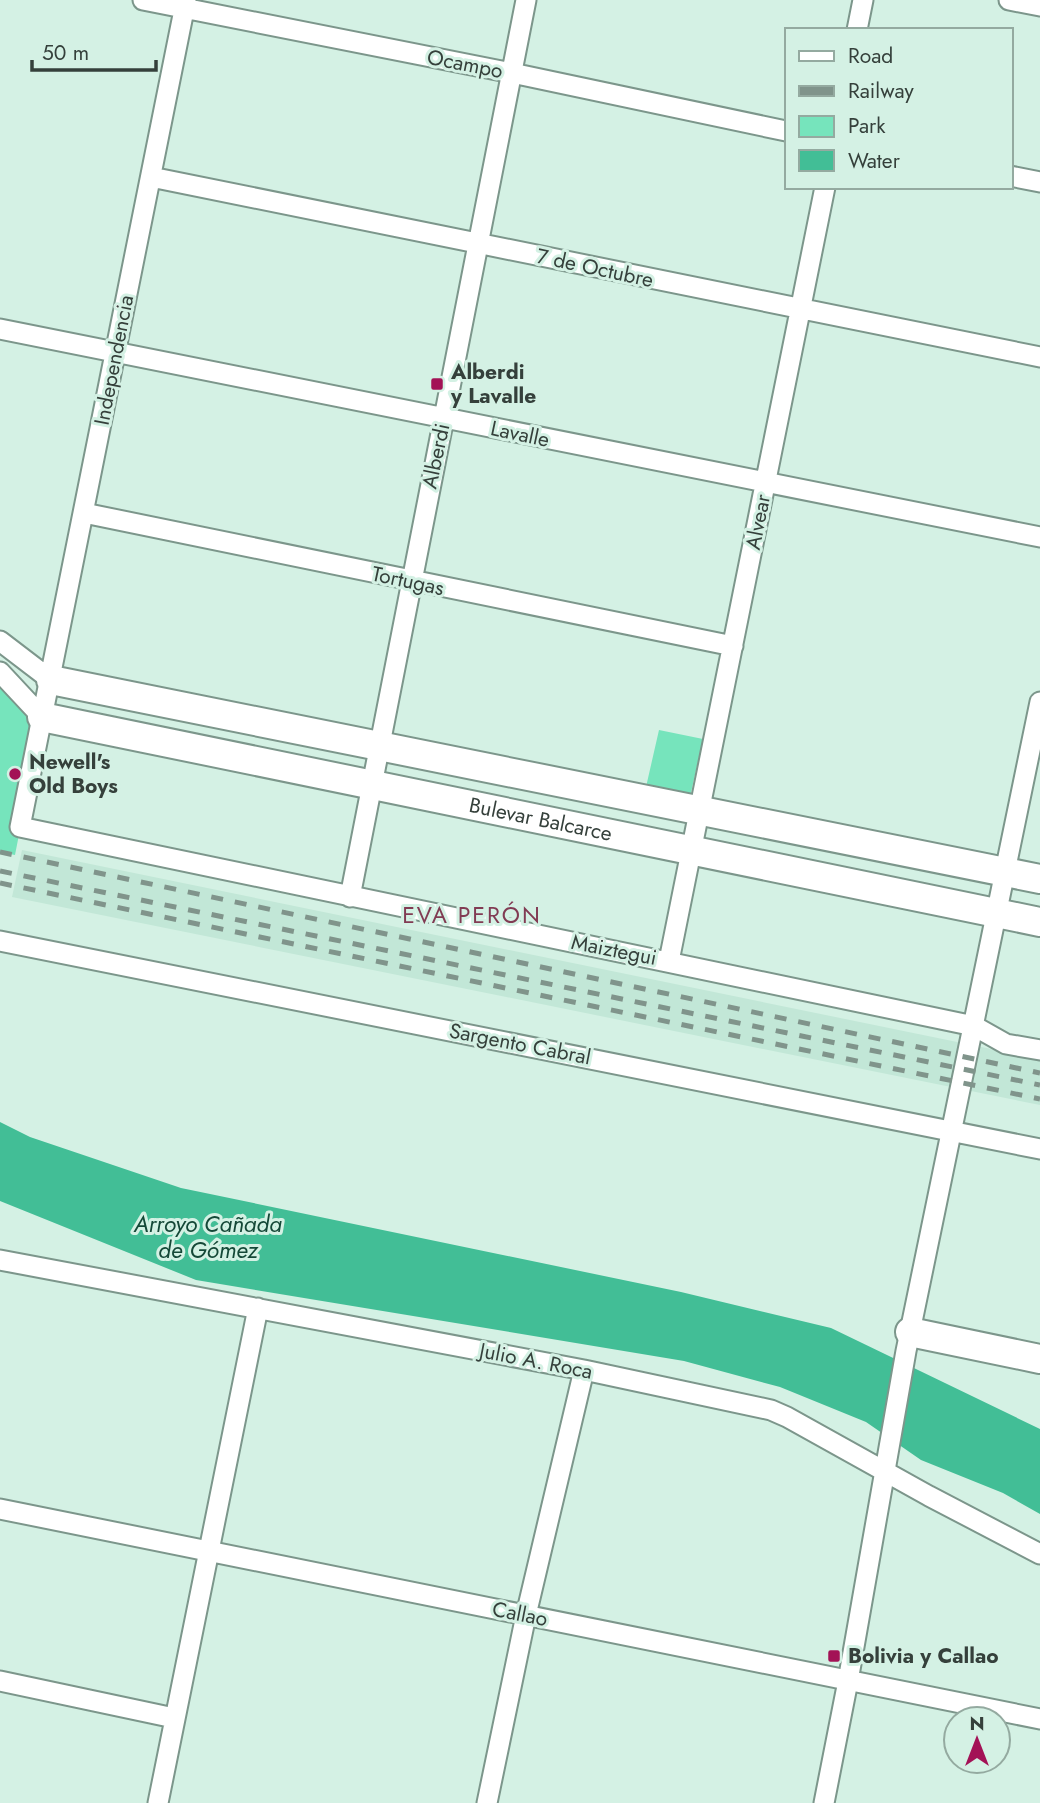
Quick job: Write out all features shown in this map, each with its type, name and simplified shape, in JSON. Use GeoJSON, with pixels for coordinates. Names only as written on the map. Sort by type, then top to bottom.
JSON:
{"type":"FeatureCollection","features":[{"type":"Feature","properties":{"kind":"main road","name":"Bulevar Balcarce"},"geometry":{"type":"LineString","coordinates":[[51,680],[1040,879]]}},
{"type":"Feature","properties":{"kind":"main road","name":"Bulevar Balcarce"},"geometry":{"type":"LineString","coordinates":[[41,719],[1040,922]]}},
{"type":"Feature","properties":{"kind":"main road"},"geometry":{"type":"LineString","coordinates":[[908,1342],[1040,1359]]}},
{"type":"Feature","properties":{"kind":"street","name":"Ocampo"},"geometry":{"type":"LineString","coordinates":[[143,0],[185,4],[785,131]]}},
{"type":"Feature","properties":{"kind":"street","name":"Alberdi"},"geometry":{"type":"LineString","coordinates":[[350,897],[527,0]]}},
{"type":"Feature","properties":{"kind":"street"},"geometry":{"type":"LineString","coordinates":[[857,28],[863,0]]}},
{"type":"Feature","properties":{"kind":"street"},"geometry":{"type":"LineString","coordinates":[[1009,0],[1040,6]]}},
{"type":"Feature","properties":{"kind":"street","name":"Independencia"},"geometry":{"type":"LineString","coordinates":[[20,827],[185,4]]}},
{"type":"Feature","properties":{"kind":"street"},"geometry":{"type":"LineString","coordinates":[[1012,176],[1040,182]]}},
{"type":"Feature","properties":{"kind":"street","name":"7 de Octubre"},"geometry":{"type":"LineString","coordinates":[[151,177],[1040,357]]}},
{"type":"Feature","properties":{"kind":"street","name":"Alvear"},"geometry":{"type":"LineString","coordinates":[[669,961],[825,189]]}},
{"type":"Feature","properties":{"kind":"street","name":"Lavalle"},"geometry":{"type":"LineString","coordinates":[[0,330],[1040,537]]}},
{"type":"Feature","properties":{"kind":"street","name":"Tortugas"},"geometry":{"type":"LineString","coordinates":[[84,513],[733,646]]}},
{"type":"Feature","properties":{"kind":"street"},"geometry":{"type":"LineString","coordinates":[[0,641],[51,680]]}},
{"type":"Feature","properties":{"kind":"street"},"geometry":{"type":"LineString","coordinates":[[0,672],[41,719]]}},
{"type":"Feature","properties":{"kind":"street"},"geometry":{"type":"LineString","coordinates":[[824,1803],[908,1342],[1039,712]]}},
{"type":"Feature","properties":{"kind":"street","name":"Maiztegui"},"geometry":{"type":"LineString","coordinates":[[20,827],[350,897],[974,1023],[1006,1044],[1040,1050]]}},
{"type":"Feature","properties":{"kind":"street","name":"Sargento Cabral"},"geometry":{"type":"LineString","coordinates":[[0,940],[1040,1149]]}},
{"type":"Feature","properties":{"kind":"street","name":"Julio A. Roca"},"geometry":{"type":"LineString","coordinates":[[0,1260],[584,1370],[771,1410],[1040,1554]]}},
{"type":"Feature","properties":{"kind":"street"},"geometry":{"type":"LineString","coordinates":[[158,1803],[258,1308]]}},
{"type":"Feature","properties":{"kind":"street"},"geometry":{"type":"LineString","coordinates":[[487,1803],[526,1615],[584,1370]]}},
{"type":"Feature","properties":{"kind":"street","name":"Callao"},"geometry":{"type":"LineString","coordinates":[[0,1509],[1040,1719]]}},
{"type":"Feature","properties":{"kind":"street"},"geometry":{"type":"LineString","coordinates":[[0,1681],[174,1718]]}},
{"type":"Feature","properties":{"kind":"shaded area"},"geometry":{"type":"Polygon","coordinates":[[[22,850],[1040,1059],[1040,1105],[12,897],[22,850]]]}},
{"type":"Feature","properties":{"kind":"green space","name":"Newell's Old Boys"},"geometry":{"type":"Polygon","coordinates":[[[0,672],[42,717],[15,855],[0,852],[0,672]]]}},
{"type":"Feature","properties":{"kind":"green space"},"geometry":{"type":"Polygon","coordinates":[[[659,730],[703,739],[690,797],[646,787],[659,730]]]}},
{"type":"Feature","properties":{"kind":"water","name":"Arroyo Cañada de Gómez"},"geometry":{"type":"Polygon","coordinates":[[[0,1122],[30,1137],[181,1188],[681,1292],[831,1328],[1040,1429],[1040,1514],[1003,1493],[921,1460],[866,1422],[780,1387],[684,1361],[196,1280],[0,1201],[0,1122]]]}},
{"type":"Feature","properties":{"kind":"railway"},"geometry":{"type":"LineString","coordinates":[[0,852],[1040,1073]]}},
{"type":"Feature","properties":{"kind":"railway"},"geometry":{"type":"LineString","coordinates":[[0,871],[1040,1085]]}},
{"type":"Feature","properties":{"kind":"railway"},"geometry":{"type":"LineString","coordinates":[[0,883],[1040,1099]]}},
{"type":"Feature","properties":{"kind":"place","name":"Alberdi y Lavalle"},"geometry":{"type":"Point","coordinates":[437,384]}},
{"type":"Feature","properties":{"kind":"place","name":"Newell's Old Boys"},"geometry":{"type":"Point","coordinates":[15,774]}},
{"type":"Feature","properties":{"kind":"place","name":"Bolivia y Callao"},"geometry":{"type":"Point","coordinates":[834,1656]}},
{"type":"Feature","properties":{"kind":"district","name":"EVA PERÓN"},"geometry":{"type":"Point","coordinates":[472,915]}}]}
